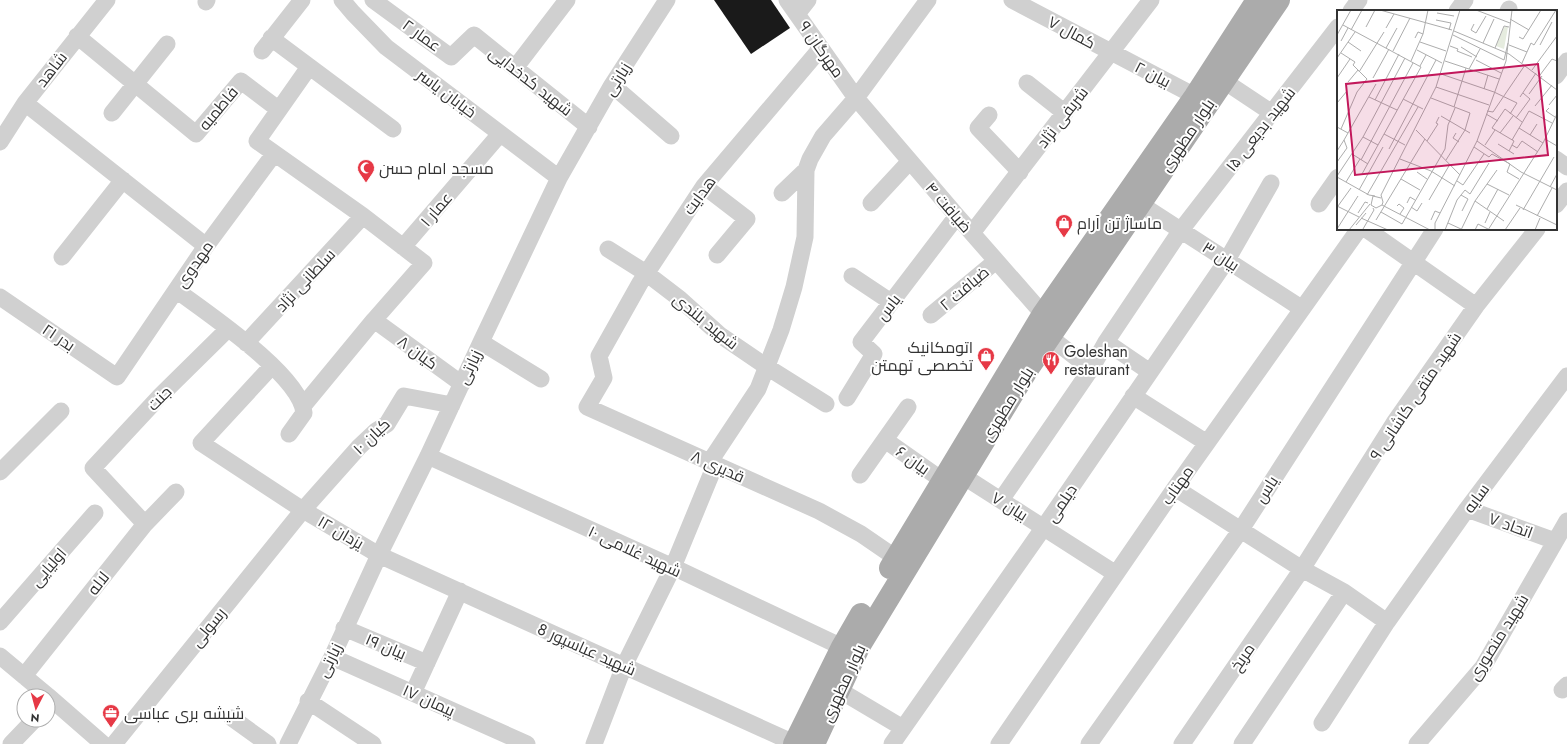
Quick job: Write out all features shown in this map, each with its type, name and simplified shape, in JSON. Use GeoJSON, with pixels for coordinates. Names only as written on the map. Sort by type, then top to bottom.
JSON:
{"type":"FeatureCollection","features":[{"type":"Feature","properties":{"kind":"main road","name":"بلوار مطهری"},"geometry":{"type":"LineString","coordinates":[[801,744],[839,690],[859,647],[963,476],[1010,385],[1043,314],[1195,96],[1258,0]]}},
{"type":"Feature","properties":{"kind":"main road","name":"بلوار مطهری"},"geometry":{"type":"LineString","coordinates":[[801,744],[842,646],[942,480],[1010,385],[1051,338],[1279,0]]}},
{"type":"Feature","properties":{"kind":"street","name":"شاهد"},"geometry":{"type":"LineString","coordinates":[[2,133],[77,36],[107,0]]}},
{"type":"Feature","properties":{"kind":"street"},"geometry":{"type":"LineString","coordinates":[[302,0],[266,44],[309,66],[393,129]]}},
{"type":"Feature","properties":{"kind":"street","name":"خیابان یاسر"},"geometry":{"type":"LineString","coordinates":[[342,0],[386,47],[559,178]]}},
{"type":"Feature","properties":{"kind":"street"},"geometry":{"type":"LineString","coordinates":[[515,68],[567,0]]}},
{"type":"Feature","properties":{"kind":"street","name":"زیارتی"},"geometry":{"type":"LineString","coordinates":[[288,744],[308,701],[332,657],[344,628],[428,456],[559,178],[612,86],[667,0]]}},
{"type":"Feature","properties":{"kind":"street","name":"مهرگان ۹"},"geometry":{"type":"LineString","coordinates":[[787,0],[856,98]]}},
{"type":"Feature","properties":{"kind":"street"},"geometry":{"type":"LineString","coordinates":[[797,14],[808,0]]}},
{"type":"Feature","properties":{"kind":"street"},"geometry":{"type":"LineString","coordinates":[[782,193],[806,170],[823,136],[856,98],[928,0]]}},
{"type":"Feature","properties":{"kind":"street","name":"کمال ۷"},"geometry":{"type":"LineString","coordinates":[[1012,0],[1111,53]]}},
{"type":"Feature","properties":{"kind":"street","name":"شریفی نژاد"},"geometry":{"type":"LineString","coordinates":[[972,233],[1151,0]]}},
{"type":"Feature","properties":{"kind":"street"},"geometry":{"type":"LineString","coordinates":[[1352,10],[1359,0]]}},
{"type":"Feature","properties":{"kind":"street"},"geometry":{"type":"LineString","coordinates":[[1459,10],[1465,0]]}},
{"type":"Feature","properties":{"kind":"street","name":"عمار ۲"},"geometry":{"type":"LineString","coordinates":[[377,1],[451,57],[474,35]]}},
{"type":"Feature","properties":{"kind":"street","name":"شهید بدیعی ۱۵"},"geometry":{"type":"LineString","coordinates":[[1001,500],[1091,369],[1106,342],[1181,230],[1337,29]]}},
{"type":"Feature","properties":{"kind":"street","name":"شهید کدخدایی"},"geometry":{"type":"LineString","coordinates":[[474,35],[589,127]]}},
{"type":"Feature","properties":{"kind":"street"},"geometry":{"type":"LineString","coordinates":[[77,36],[135,84]]}},
{"type":"Feature","properties":{"kind":"street"},"geometry":{"type":"LineString","coordinates":[[112,113],[167,44]]}},
{"type":"Feature","properties":{"kind":"street","name":"هدایت"},"geometry":{"type":"LineString","coordinates":[[599,356],[646,273],[704,186],[821,48]]}},
{"type":"Feature","properties":{"kind":"street","name":"بیان ۲"},"geometry":{"type":"LineString","coordinates":[[1111,53],[1195,96]]}},
{"type":"Feature","properties":{"kind":"street"},"geometry":{"type":"LineString","coordinates":[[1557,75],[1567,61]]}},
{"type":"Feature","properties":{"kind":"street"},"geometry":{"type":"LineString","coordinates":[[303,406],[374,320],[424,263],[363,216],[257,141],[309,66]]}},
{"type":"Feature","properties":{"kind":"street","name":"فاطمیه"},"geometry":{"type":"LineString","coordinates":[[135,84],[196,134],[241,81],[278,109]]}},
{"type":"Feature","properties":{"kind":"street"},"geometry":{"type":"LineString","coordinates":[[1224,81],[1272,113]]}},
{"type":"Feature","properties":{"kind":"street"},"geometry":{"type":"LineString","coordinates":[[1027,83],[1065,113]]}},
{"type":"Feature","properties":{"kind":"street"},"geometry":{"type":"LineString","coordinates":[[612,86],[671,136]]}},
{"type":"Feature","properties":{"kind":"street","name":"ضیافت ۴"},"geometry":{"type":"LineString","coordinates":[[856,98],[1043,314]]}},
{"type":"Feature","properties":{"kind":"street"},"geometry":{"type":"LineString","coordinates":[[25,103],[206,246]]}},
{"type":"Feature","properties":{"kind":"street"},"geometry":{"type":"LineString","coordinates":[[989,114],[978,128],[1020,172]]}},
{"type":"Feature","properties":{"kind":"street","name":"عمار ۱"},"geometry":{"type":"LineString","coordinates":[[403,247],[500,134]]}},
{"type":"Feature","properties":{"kind":"street","name":"مهدوی"},"geometry":{"type":"LineString","coordinates":[[117,377],[206,246],[274,154]]}},
{"type":"Feature","properties":{"kind":"street"},"geometry":{"type":"LineString","coordinates":[[1557,160],[1567,167]]}},
{"type":"Feature","properties":{"kind":"street"},"geometry":{"type":"LineString","coordinates":[[871,202],[910,161]]}},
{"type":"Feature","properties":{"kind":"street"},"geometry":{"type":"LineString","coordinates":[[594,744],[624,666],[672,567],[712,464],[758,389],[768,368],[794,287],[805,237],[806,170]]}},
{"type":"Feature","properties":{"kind":"street"},"geometry":{"type":"LineString","coordinates":[[1319,204],[1337,178]]}},
{"type":"Feature","properties":{"kind":"street"},"geometry":{"type":"LineString","coordinates":[[62,257],[123,180]]}},
{"type":"Feature","properties":{"kind":"street","name":"دیلمی"},"geometry":{"type":"LineString","coordinates":[[892,744],[1044,527],[1227,260],[1271,183]]}},
{"type":"Feature","properties":{"kind":"street"},"geometry":{"type":"LineString","coordinates":[[704,186],[747,219],[716,255]]}},
{"type":"Feature","properties":{"kind":"street"},"geometry":{"type":"LineString","coordinates":[[1557,204],[1567,191]]}},
{"type":"Feature","properties":{"kind":"street","name":"بیان ۳"},"geometry":{"type":"LineString","coordinates":[[1140,204],[1302,308]]}},
{"type":"Feature","properties":{"kind":"street","name":"سلطانی نژاد"},"geometry":{"type":"LineString","coordinates":[[246,343],[363,216]]}},
{"type":"Feature","properties":{"kind":"street","name":"یاس"},"geometry":{"type":"LineString","coordinates":[[847,398],[874,354],[861,342],[957,216]]}},
{"type":"Feature","properties":{"kind":"street","name":"مهتاب"},"geometry":{"type":"LineString","coordinates":[[999,744],[1207,442],[1358,230]]}},
{"type":"Feature","properties":{"kind":"street"},"geometry":{"type":"LineString","coordinates":[[1367,230],[1476,306]]}},
{"type":"Feature","properties":{"kind":"street","name":"یاس"},"geometry":{"type":"LineString","coordinates":[[1089,744],[1240,531],[1434,230]]}},
{"type":"Feature","properties":{"kind":"street","name":"شهید متقی کاشانی ۹"},"geometry":{"type":"LineString","coordinates":[[1302,569],[1394,423],[1476,306],[1536,230]]}},
{"type":"Feature","properties":{"kind":"street","name":"شهید بلندی"},"geometry":{"type":"LineString","coordinates":[[608,249],[646,273],[680,299],[720,335],[768,368],[826,404]]}},
{"type":"Feature","properties":{"kind":"street","name":"ضیافت ۲"},"geometry":{"type":"LineString","coordinates":[[931,315],[996,261]]}},
{"type":"Feature","properties":{"kind":"street"},"geometry":{"type":"LineString","coordinates":[[852,276],[891,302]]}},
{"type":"Feature","properties":{"kind":"street"},"geometry":{"type":"LineString","coordinates":[[176,290],[246,343],[272,366],[290,385],[303,406],[304,413],[290,434]]}},
{"type":"Feature","properties":{"kind":"street","name":"بدر ۲۱"},"geometry":{"type":"LineString","coordinates":[[0,297],[117,377]]}},
{"type":"Feature","properties":{"kind":"street","name":"کیان ۸"},"geometry":{"type":"LineString","coordinates":[[374,320],[462,384]]}},
{"type":"Feature","properties":{"kind":"street","name":"جنت"},"geometry":{"type":"LineString","coordinates":[[145,524],[93,468],[161,395],[228,329]]}},
{"type":"Feature","properties":{"kind":"street"},"geometry":{"type":"LineString","coordinates":[[1051,338],[1091,369]]}},
{"type":"Feature","properties":{"kind":"street"},"geometry":{"type":"LineString","coordinates":[[481,342],[540,379]]}},
{"type":"Feature","properties":{"kind":"street"},"geometry":{"type":"LineString","coordinates":[[1106,342],[1150,372]]}},
{"type":"Feature","properties":{"kind":"street","name":"قدیری ۸"},"geometry":{"type":"LineString","coordinates":[[599,356],[604,378],[587,407],[819,511],[861,534],[896,558]]}},
{"type":"Feature","properties":{"kind":"street","name":"یزدان ۱۲"},"geometry":{"type":"LineString","coordinates":[[272,366],[201,443],[302,510],[379,555]]}},
{"type":"Feature","properties":{"kind":"street","name":"سایه"},"geometry":{"type":"LineString","coordinates":[[1322,723],[1387,622],[1467,509],[1567,376]]}},
{"type":"Feature","properties":{"kind":"street","name":"کیان ۱۰"},"geometry":{"type":"LineString","coordinates":[[302,510],[359,447],[376,431],[387,424],[404,396],[452,405]]}},
{"type":"Feature","properties":{"kind":"street"},"geometry":{"type":"LineString","coordinates":[[1133,396],[1207,442]]}},
{"type":"Feature","properties":{"kind":"street"},"geometry":{"type":"LineString","coordinates":[[860,475],[908,406]]}},
{"type":"Feature","properties":{"kind":"street"},"geometry":{"type":"LineString","coordinates":[[0,472],[61,412]]}},
{"type":"Feature","properties":{"kind":"street","name":"بیان ۶"},"geometry":{"type":"LineString","coordinates":[[884,440],[942,480]]}},
{"type":"Feature","properties":{"kind":"street","name":"شهید غلامی ۱۰"},"geometry":{"type":"LineString","coordinates":[[428,456],[842,646]]}},
{"type":"Feature","properties":{"kind":"street","name":"بیان ۷"},"geometry":{"type":"LineString","coordinates":[[963,476],[1116,574]]}},
{"type":"Feature","properties":{"kind":"street"},"geometry":{"type":"LineString","coordinates":[[1175,488],[1240,531],[1302,569],[1344,592],[1387,622]]}},
{"type":"Feature","properties":{"kind":"street","name":"لاله"},"geometry":{"type":"LineString","coordinates":[[24,676],[145,524],[176,492]]}},
{"type":"Feature","properties":{"kind":"street","name":"اتحاد ۷"},"geometry":{"type":"LineString","coordinates":[[1467,509],[1556,541]]}},
{"type":"Feature","properties":{"kind":"street","name":"رسولی"},"geometry":{"type":"LineString","coordinates":[[114,744],[302,510]]}},
{"type":"Feature","properties":{"kind":"street","name":"اولیایی"},"geometry":{"type":"LineString","coordinates":[[0,622],[95,513]]}},
{"type":"Feature","properties":{"kind":"street","name":"شهید منصوری"},"geometry":{"type":"LineString","coordinates":[[1417,744],[1483,667],[1567,522]]}},
{"type":"Feature","properties":{"kind":"street","name":"شهید عباسپور 8"},"geometry":{"type":"LineString","coordinates":[[379,555],[801,744]]}},
{"type":"Feature","properties":{"kind":"street","name":"مریخ"},"geometry":{"type":"LineString","coordinates":[[1182,744],[1302,569]]}},
{"type":"Feature","properties":{"kind":"street"},"geometry":{"type":"LineString","coordinates":[[413,693],[460,591]]}},
{"type":"Feature","properties":{"kind":"street"},"geometry":{"type":"LineString","coordinates":[[1242,744],[1344,592]]}},
{"type":"Feature","properties":{"kind":"street","name":"بیان ۱۹"},"geometry":{"type":"LineString","coordinates":[[344,628],[427,663]]}},
{"type":"Feature","properties":{"kind":"street"},"geometry":{"type":"LineString","coordinates":[[0,656],[37,688]]}},
{"type":"Feature","properties":{"kind":"street","name":"پیمان ۱۷"},"geometry":{"type":"LineString","coordinates":[[332,657],[527,744]]}},
{"type":"Feature","properties":{"kind":"street"},"geometry":{"type":"LineString","coordinates":[[839,690],[903,728]]}},
{"type":"Feature","properties":{"kind":"street"},"geometry":{"type":"LineString","coordinates":[[308,701],[373,744]]}},
{"type":"Feature","properties":{"kind":"street"},"geometry":{"type":"LineString","coordinates":[[56,705],[102,744]]}},
{"type":"Feature","properties":{"kind":"street"},"geometry":{"type":"LineString","coordinates":[[232,718],[268,744]]}},
{"type":"Feature","properties":{"kind":"street"},"geometry":{"type":"LineString","coordinates":[[11,744],[26,728]]}},
{"type":"Feature","properties":{"kind":"building"},"geometry":{"type":"Polygon","coordinates":[[[714,0],[771,0],[790,28],[751,54],[714,0]]]}},
{"type":"Feature","properties":{"kind":"place","name":"مسجد امام حسن"},"geometry":{"type":"Point","coordinates":[366,183]}},
{"type":"Feature","properties":{"kind":"place","name":"ماساژ تن آرام"},"geometry":{"type":"Point","coordinates":[1064,238]}},
{"type":"Feature","properties":{"kind":"place","name":"اتومکانیک تخصصی تهمتن"},"geometry":{"type":"Point","coordinates":[986,371]}},
{"type":"Feature","properties":{"kind":"place","name":"Goleshan restaurant"},"geometry":{"type":"Point","coordinates":[1051,375]}},
{"type":"Feature","properties":{"kind":"place","name":"شیشه بری عباسی"},"geometry":{"type":"Point","coordinates":[111,728]}}]}
